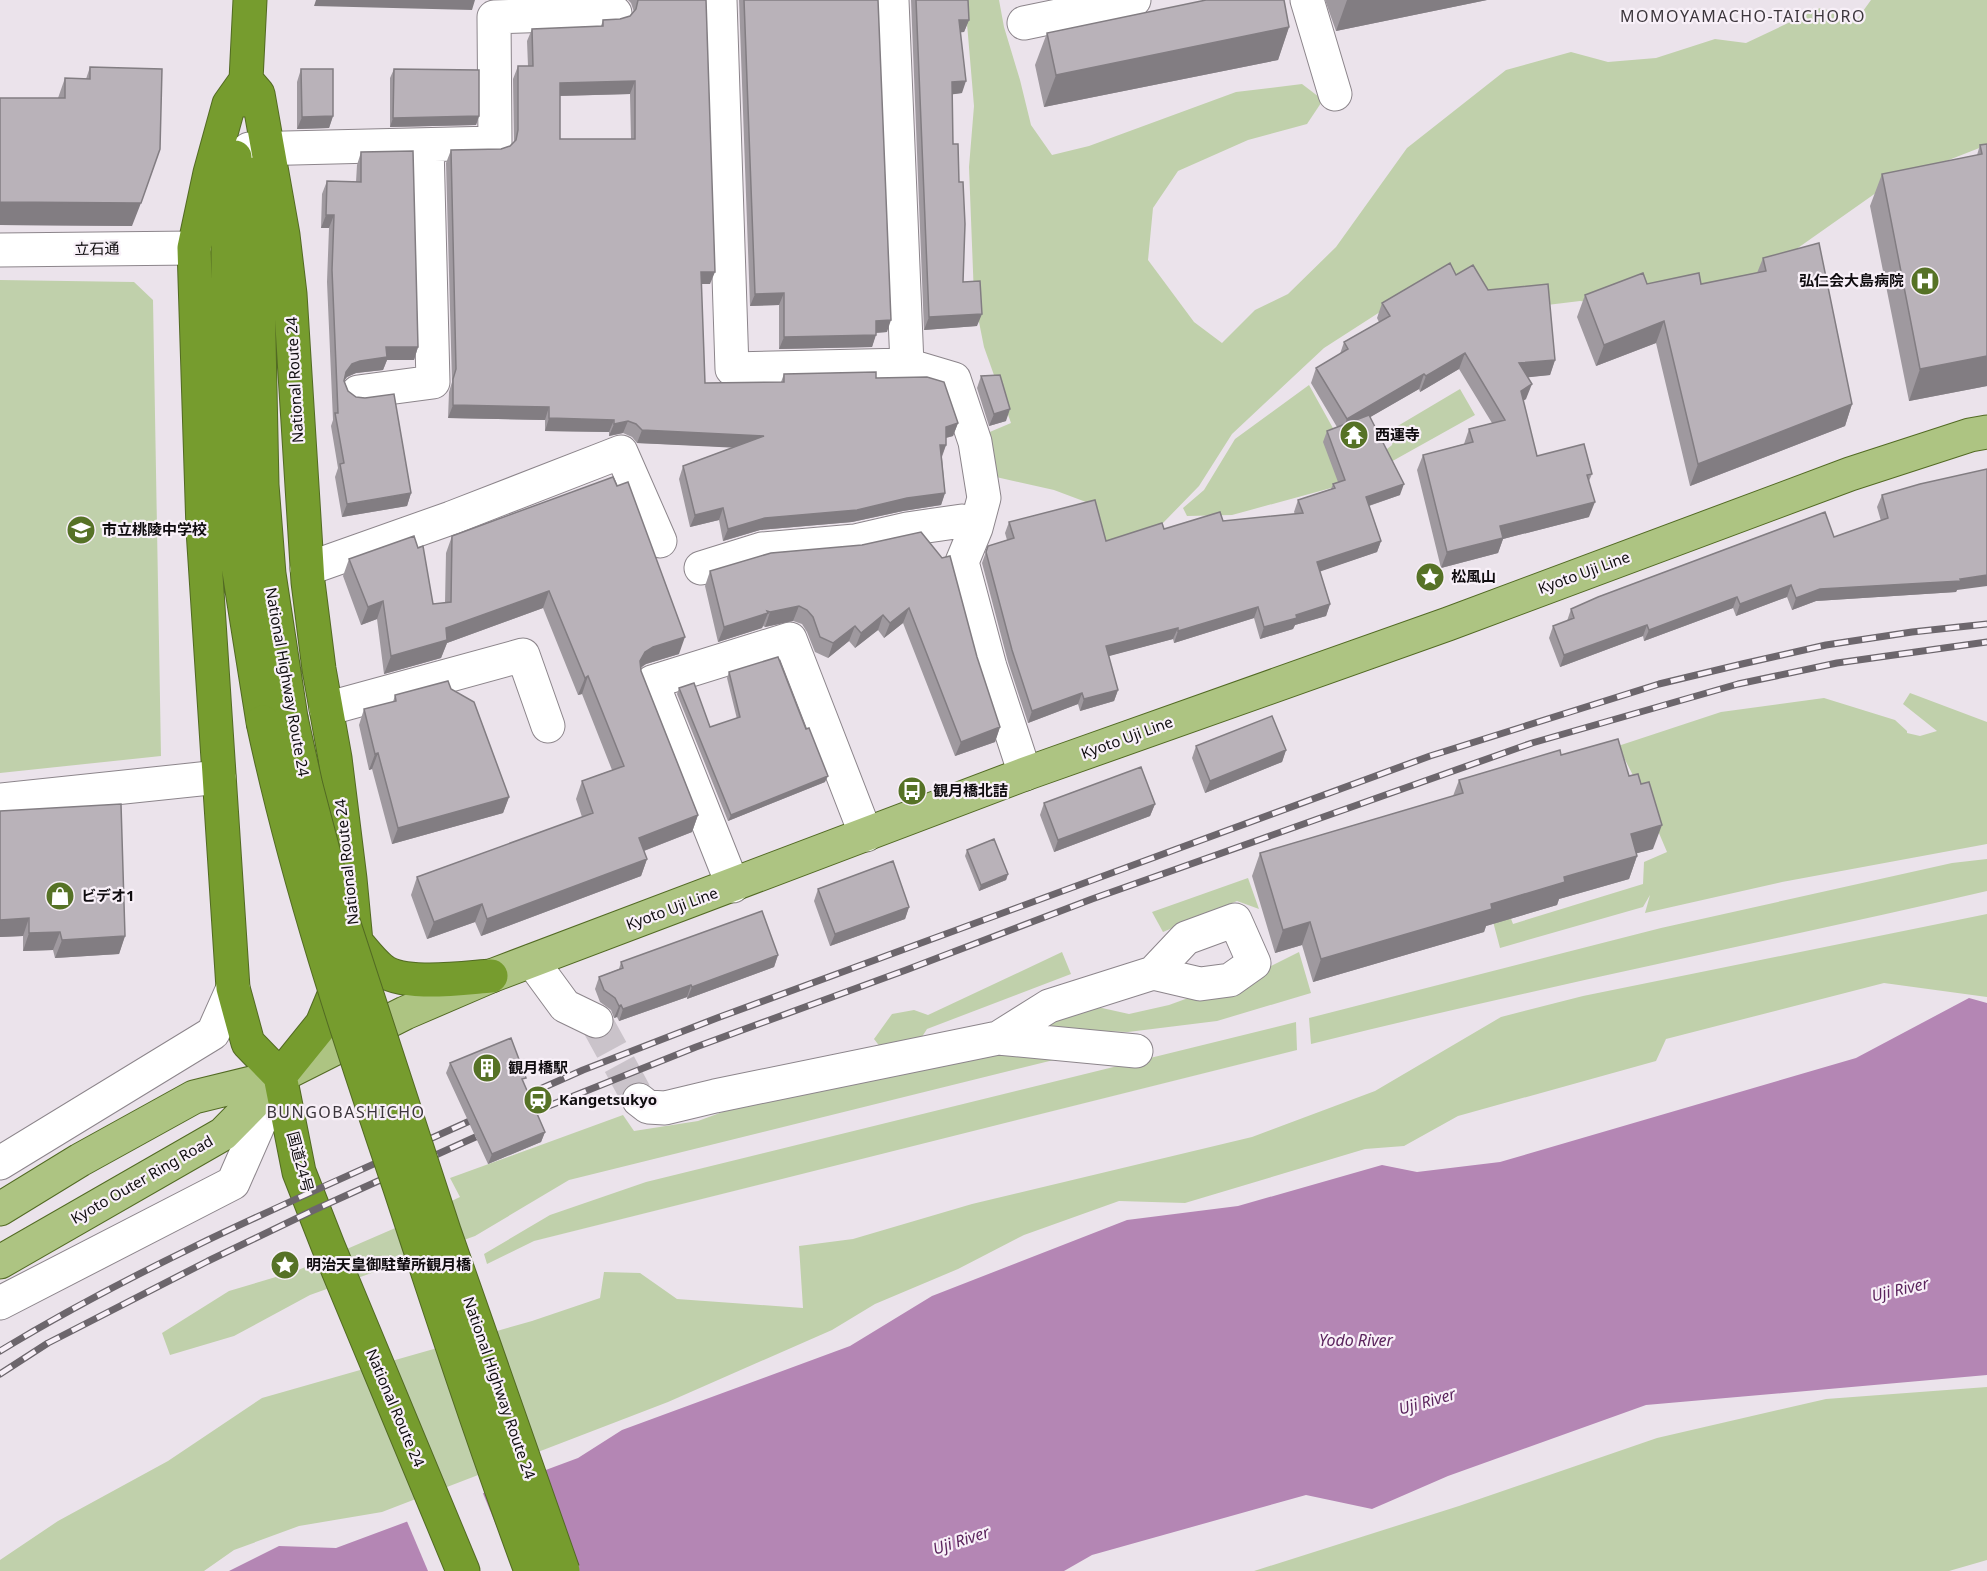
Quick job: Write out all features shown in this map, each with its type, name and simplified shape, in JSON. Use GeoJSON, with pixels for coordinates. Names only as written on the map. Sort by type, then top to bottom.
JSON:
{"type":"FeatureCollection","features":[{"type":"Feature","properties":{"kind":"highway","name":"National Highway Route 24"},"geometry":{"type":"LineString","coordinates":[[250,0],[244,113],[228,194],[228,409],[231,499],[238,565],[277,720],[306,786],[336,900],[444,1231],[563,1571]]}},
{"type":"Feature","properties":{"kind":"highway","name":"National Route 24"},"geometry":{"type":"LineString","coordinates":[[246,80],[258,94],[258,149],[283,235],[290,294],[307,569],[319,669],[335,758],[356,942],[321,1024],[280,1076]]}},
{"type":"Feature","properties":{"kind":"highway"},"geometry":{"type":"LineString","coordinates":[[246,80],[229,104],[210,173],[194,249],[203,530],[233,988],[248,1043],[280,1076]]}},
{"type":"Feature","properties":{"kind":"highway","name":"National Highway Route 24"},"geometry":{"type":"LineString","coordinates":[[244,113],[258,149],[256,195],[262,485],[277,720],[273,767],[311,914],[378,1123],[493,1469],[531,1571]]}},
{"type":"Feature","properties":{"kind":"highway"},"geometry":{"type":"LineString","coordinates":[[356,942],[382,970],[398,978],[414,980],[491,976]]}},
{"type":"Feature","properties":{"kind":"highway","name":"国道24号"},"geometry":{"type":"LineString","coordinates":[[280,1076],[300,1172],[328,1246]]}},
{"type":"Feature","properties":{"kind":"highway","name":"National Route 24"},"geometry":{"type":"LineString","coordinates":[[328,1246],[462,1571]]}},
{"type":"Feature","properties":{"kind":"main road","name":"Kyoto Uji Line"},"geometry":{"type":"LineString","coordinates":[[280,1076],[405,1013],[491,976],[1025,774],[1448,624],[1850,474],[1970,435],[1987,432]]}},
{"type":"Feature","properties":{"kind":"main road"},"geometry":{"type":"LineString","coordinates":[[0,1209],[80,1160],[194,1097],[280,1076]]}},
{"type":"Feature","properties":{"kind":"main road","name":"Kyoto Outer Ring Road"},"geometry":{"type":"LineString","coordinates":[[0,1262],[223,1134],[280,1076]]}},
{"type":"Feature","properties":{"kind":"street"},"geometry":{"type":"LineString","coordinates":[[720,0],[732,369],[907,365],[954,379],[975,442],[984,498],[976,528],[962,562],[990,667],[1025,774]]}},
{"type":"Feature","properties":{"kind":"street"},"geometry":{"type":"LineString","coordinates":[[892,0],[907,365]]}},
{"type":"Feature","properties":{"kind":"street"},"geometry":{"type":"LineString","coordinates":[[1024,23],[1134,0]]}},
{"type":"Feature","properties":{"kind":"street"},"geometry":{"type":"LineString","coordinates":[[1307,0],[1335,94]]}},
{"type":"Feature","properties":{"kind":"street"},"geometry":{"type":"LineString","coordinates":[[258,149],[495,143],[494,17],[615,13]]}},
{"type":"Feature","properties":{"kind":"street"},"geometry":{"type":"LineString","coordinates":[[358,392],[433,382],[427,145]]}},
{"type":"Feature","properties":{"kind":"street","name":"立石通"},"geometry":{"type":"LineString","coordinates":[[0,250],[194,249]]}},
{"type":"Feature","properties":{"kind":"street"},"geometry":{"type":"LineString","coordinates":[[307,569],[451,518],[621,452],[660,541]]}},
{"type":"Feature","properties":{"kind":"street"},"geometry":{"type":"LineString","coordinates":[[701,567],[762,549],[855,541],[907,529],[962,521],[976,528]]}},
{"type":"Feature","properties":{"kind":"street"},"geometry":{"type":"LineString","coordinates":[[733,886],[652,682],[790,639],[866,836]]}},
{"type":"Feature","properties":{"kind":"street"},"geometry":{"type":"LineString","coordinates":[[326,709],[523,655],[548,726]]}},
{"type":"Feature","properties":{"kind":"street"},"geometry":{"type":"LineString","coordinates":[[0,800],[219,777]]}},
{"type":"Feature","properties":{"kind":"street"},"geometry":{"type":"LineString","coordinates":[[532,961],[565,1006],[596,1021]]}},
{"type":"Feature","properties":{"kind":"street"},"geometry":{"type":"LineString","coordinates":[[998,1038],[1049,1006],[1153,973]]}},
{"type":"Feature","properties":{"kind":"street"},"geometry":{"type":"LineString","coordinates":[[0,1163],[213,1033],[233,988]]}},
{"type":"Feature","properties":{"kind":"street"},"geometry":{"type":"LineString","coordinates":[[639,1100],[648,1107],[665,1108],[998,1038],[1136,1051]]}},
{"type":"Feature","properties":{"kind":"street"},"geometry":{"type":"LineString","coordinates":[[0,1303],[233,1183],[280,1076]]}},
{"type":"Feature","properties":{"kind":"green space"},"geometry":{"type":"Polygon","coordinates":[[[965,0],[999,0],[1004,27],[1031,125],[1052,155],[1089,146],[1236,92],[1302,84],[1323,100],[1307,124],[1248,140],[1178,171],[1153,208],[1148,260],[1194,322],[1222,343],[1255,310],[1288,294],[1336,247],[1407,148],[1506,70],[1571,52],[1608,62],[1656,58],[1715,39],[1746,43],[1820,8],[1858,18],[1871,0],[1987,0],[1987,145],[1890,183],[1751,281],[1669,311],[1580,301],[1539,306],[1397,301],[1324,348],[1232,434],[1199,486],[1162,524],[1108,549],[1094,505],[1054,490],[996,477],[985,434],[1011,423],[984,347],[974,297],[969,167],[974,106],[965,0]]]}},
{"type":"Feature","properties":{"kind":"green space","name":"市立桃陵中学校"},"geometry":{"type":"Polygon","coordinates":[[[0,280],[134,282],[153,300],[161,756],[0,773],[0,280]]]}},
{"type":"Feature","properties":{"kind":"green space"},"geometry":{"type":"Polygon","coordinates":[[[1309,385],[1334,430],[1353,482],[1232,515],[1187,516],[1183,508],[1204,490],[1235,439],[1309,385]]]}},
{"type":"Feature","properties":{"kind":"green space"},"geometry":{"type":"Polygon","coordinates":[[[1460,389],[1475,415],[1389,463],[1382,453],[1392,445],[1396,427],[1460,389]]]}},
{"type":"Feature","properties":{"kind":"green space"},"geometry":{"type":"Polygon","coordinates":[[[1910,693],[1987,722],[1987,844],[1782,882],[1645,913],[1650,895],[1643,907],[1500,948],[1486,895],[1499,887],[1513,924],[1643,884],[1644,862],[1667,852],[1642,793],[1618,746],[1721,712],[1824,698],[1895,720],[1907,733],[1920,736],[1937,731],[1903,704],[1910,693]]]}},
{"type":"Feature","properties":{"kind":"green space"},"geometry":{"type":"Polygon","coordinates":[[[1987,859],[1987,891],[1479,1004],[1311,1044],[1309,1018],[1661,928],[1952,863],[1987,859]]]}},
{"type":"Feature","properties":{"kind":"green space"},"geometry":{"type":"Polygon","coordinates":[[[1248,878],[1259,909],[1237,901],[1163,932],[1152,912],[1248,878]]]}},
{"type":"Feature","properties":{"kind":"green space"},"geometry":{"type":"Polygon","coordinates":[[[1987,914],[1987,997],[1884,983],[1666,1039],[1656,1061],[1458,1116],[1404,1146],[1365,1149],[1185,1203],[1119,1201],[1024,1235],[958,1269],[875,1304],[832,1330],[668,1402],[382,1512],[299,1526],[234,1550],[204,1571],[0,1571],[0,1560],[58,1521],[168,1461],[262,1398],[532,1321],[600,1298],[604,1272],[640,1273],[677,1299],[803,1308],[799,1246],[853,1239],[972,1204],[1252,1137],[1375,1091],[1501,1017],[1583,996],[1987,914]]]}},
{"type":"Feature","properties":{"kind":"green space"},"geometry":{"type":"Polygon","coordinates":[[[1062,952],[1071,974],[927,1029],[918,1043],[884,1052],[874,1039],[892,1014],[914,1010],[928,1015],[1062,952]]]}},
{"type":"Feature","properties":{"kind":"green space"},"geometry":{"type":"Polygon","coordinates":[[[1299,952],[1311,993],[1217,1021],[1128,1032],[1047,1029],[1063,1010],[1102,1008],[1129,1014],[1169,1005],[1257,973],[1299,952]]]}},
{"type":"Feature","properties":{"kind":"green space"},"geometry":{"type":"Polygon","coordinates":[[[1296,1022],[1297,1050],[534,1241],[487,1264],[484,1254],[550,1215],[646,1182],[1296,1022]]]}},
{"type":"Feature","properties":{"kind":"green space"},"geometry":{"type":"Polygon","coordinates":[[[970,1052],[1074,1055],[569,1180],[475,1236],[310,1295],[234,1336],[170,1355],[162,1333],[229,1291],[296,1271],[460,1197],[450,1178],[623,1115],[634,1131],[698,1121],[785,1089],[970,1052]]]}},
{"type":"Feature","properties":{"kind":"green space"},"geometry":{"type":"Polygon","coordinates":[[[1987,1387],[1987,1560],[1949,1571],[1254,1571],[1459,1506],[1657,1438],[1826,1399],[1987,1387]]]}},
{"type":"Feature","properties":{"kind":"water","name":"Yodo River"},"geometry":{"type":"Polygon","coordinates":[[[1969,998],[1987,1003],[1987,1375],[1646,1405],[1448,1476],[1372,1509],[1306,1495],[1092,1555],[1064,1571],[229,1571],[279,1546],[336,1548],[578,1458],[622,1430],[850,1346],[932,1296],[1127,1220],[1238,1206],[1382,1165],[1417,1172],[1500,1162],[1856,1058],[1969,998]]]}},
{"type":"Feature","properties":{"kind":"pier"},"geometry":{"type":"Polygon","coordinates":[[[482,1491],[515,1571],[428,1571],[406,1519],[482,1491]]]}},
{"type":"Feature","properties":{"kind":"building"},"geometry":{"type":"Polygon","coordinates":[[[638,0],[706,0],[715,272],[701,272],[705,383],[784,382],[784,374],[876,372],[876,378],[927,377],[944,382],[958,423],[946,427],[946,445],[940,445],[945,493],[907,498],[857,510],[765,518],[728,529],[723,508],[695,515],[683,466],[764,436],[642,430],[636,424],[628,421],[614,424],[614,420],[549,418],[549,407],[453,405],[453,379],[456,369],[451,150],[501,149],[510,146],[516,140],[518,66],[533,66],[532,29],[603,26],[603,20],[630,16],[636,9],[638,0]],[[635,81],[560,83],[560,139],[635,139],[635,81]]]}},
{"type":"Feature","properties":{"kind":"building"},"geometry":{"type":"Polygon","coordinates":[[[744,0],[878,0],[891,320],[876,321],[876,335],[784,337],[784,293],[755,294],[744,0]]]}},
{"type":"Feature","properties":{"kind":"building"},"geometry":{"type":"Polygon","coordinates":[[[916,0],[968,0],[969,20],[959,20],[966,81],[952,82],[953,144],[958,144],[959,182],[963,182],[965,224],[963,282],[980,281],[982,314],[929,317],[916,0]]]}},
{"type":"Feature","properties":{"kind":"building"},"geometry":{"type":"Polygon","coordinates":[[[1206,0],[1284,0],[1289,27],[1056,75],[1047,33],[1206,0]]]}},
{"type":"Feature","properties":{"kind":"building"},"geometry":{"type":"Polygon","coordinates":[[[90,67],[162,69],[160,149],[141,203],[0,202],[0,98],[65,98],[65,78],[90,79],[90,67]]]}},
{"type":"Feature","properties":{"kind":"building"},"geometry":{"type":"Polygon","coordinates":[[[301,69],[333,69],[333,116],[302,117],[301,69]]]}},
{"type":"Feature","properties":{"kind":"building"},"geometry":{"type":"Polygon","coordinates":[[[394,69],[479,70],[479,116],[393,118],[394,69]]]}},
{"type":"Feature","properties":{"kind":"building"},"geometry":{"type":"Polygon","coordinates":[[[1987,144],[1987,356],[1920,369],[1882,174],[1982,154],[1980,145],[1987,144]]]}},
{"type":"Feature","properties":{"kind":"building"},"geometry":{"type":"Polygon","coordinates":[[[413,151],[418,347],[386,347],[387,357],[352,364],[346,372],[344,381],[348,391],[356,397],[394,394],[411,493],[347,504],[340,464],[344,463],[335,413],[338,413],[332,270],[334,215],[326,215],[327,181],[361,182],[361,152],[413,151]]]}},
{"type":"Feature","properties":{"kind":"building"},"geometry":{"type":"Polygon","coordinates":[[[1819,243],[1852,404],[1698,464],[1664,321],[1604,345],[1585,295],[1643,273],[1647,284],[1699,273],[1701,284],[1766,271],[1763,258],[1819,243]]]}},
{"type":"Feature","properties":{"kind":"building"},"geometry":{"type":"Polygon","coordinates":[[[1450,263],[1456,275],[1473,265],[1488,290],[1548,284],[1555,360],[1519,363],[1532,384],[1521,391],[1537,456],[1584,444],[1592,474],[1587,475],[1595,502],[1500,526],[1503,538],[1447,552],[1423,455],[1473,442],[1469,429],[1505,420],[1465,353],[1347,419],[1316,368],[1348,349],[1344,342],[1390,316],[1382,303],[1450,263]]]}},
{"type":"Feature","properties":{"kind":"building"},"geometry":{"type":"Polygon","coordinates":[[[1000,375],[1010,409],[994,414],[981,376],[1000,375]]]}},
{"type":"Feature","properties":{"kind":"building"},"geometry":{"type":"Polygon","coordinates":[[[1369,415],[1404,484],[1366,497],[1381,541],[1317,562],[1330,604],[1296,615],[1297,618],[1264,627],[1258,607],[1178,631],[1178,628],[1106,646],[1118,690],[1084,699],[1082,693],[1032,711],[1012,650],[986,552],[988,546],[1014,538],[1009,522],[1095,500],[1106,541],[1162,523],[1164,529],[1220,512],[1223,521],[1303,513],[1298,500],[1335,488],[1333,484],[1345,480],[1327,431],[1369,415]]]}},
{"type":"Feature","properties":{"kind":"building"},"geometry":{"type":"Polygon","coordinates":[[[1987,469],[1987,575],[1960,579],[1961,581],[1820,589],[1796,598],[1791,585],[1740,604],[1737,597],[1649,630],[1647,625],[1564,655],[1553,626],[1574,618],[1571,609],[1598,597],[1825,512],[1834,537],[1888,518],[1882,495],[1987,469]]]}},
{"type":"Feature","properties":{"kind":"building"},"geometry":{"type":"Polygon","coordinates":[[[613,477],[617,486],[628,482],[685,637],[653,647],[645,652],[640,661],[641,671],[698,815],[639,838],[647,859],[487,919],[482,904],[434,922],[417,877],[593,813],[582,781],[624,766],[588,676],[585,678],[549,591],[446,628],[447,640],[391,656],[383,601],[368,607],[349,559],[414,536],[418,548],[423,546],[433,604],[451,602],[452,536],[613,477]]]}},
{"type":"Feature","properties":{"kind":"building"},"geometry":{"type":"Polygon","coordinates":[[[921,532],[942,558],[950,556],[977,657],[1000,727],[961,742],[909,608],[890,623],[883,615],[861,633],[855,626],[833,643],[820,637],[813,617],[799,606],[767,611],[768,613],[724,627],[710,571],[771,553],[862,545],[921,532]]]}},
{"type":"Feature","properties":{"kind":"building"},"geometry":{"type":"Polygon","coordinates":[[[778,657],[806,729],[809,728],[828,776],[731,815],[679,688],[694,683],[710,727],[740,717],[729,672],[778,657]]]}},
{"type":"Feature","properties":{"kind":"building"},"geometry":{"type":"Polygon","coordinates":[[[448,681],[451,689],[474,702],[509,797],[398,828],[364,709],[396,701],[395,695],[448,681]]]}},
{"type":"Feature","properties":{"kind":"building"},"geometry":{"type":"Polygon","coordinates":[[[1272,716],[1286,750],[1210,781],[1196,746],[1272,716]]]}},
{"type":"Feature","properties":{"kind":"building"},"geometry":{"type":"Polygon","coordinates":[[[1618,739],[1629,776],[1638,774],[1641,784],[1649,782],[1662,825],[1631,834],[1637,856],[1564,877],[1565,882],[1491,904],[1492,909],[1321,959],[1310,922],[1283,930],[1260,853],[1463,793],[1459,780],[1560,750],[1561,755],[1618,739]]]}},
{"type":"Feature","properties":{"kind":"building"},"geometry":{"type":"Polygon","coordinates":[[[1141,767],[1155,804],[1058,840],[1044,803],[1141,767]]]}},
{"type":"Feature","properties":{"kind":"building"},"geometry":{"type":"Polygon","coordinates":[[[121,804],[125,936],[62,940],[60,932],[29,933],[29,918],[0,920],[0,811],[121,804]]]}},
{"type":"Feature","properties":{"kind":"building"},"geometry":{"type":"Polygon","coordinates":[[[994,839],[1008,874],[981,885],[967,850],[994,839]]]}},
{"type":"Feature","properties":{"kind":"building"},"geometry":{"type":"Polygon","coordinates":[[[893,861],[909,907],[835,934],[818,889],[893,861]]]}},
{"type":"Feature","properties":{"kind":"building"},"geometry":{"type":"Polygon","coordinates":[[[762,911],[778,955],[692,987],[691,985],[623,1009],[615,998],[604,990],[599,977],[623,968],[621,962],[762,911]]]}},
{"type":"Feature","properties":{"kind":"building"},"geometry":{"type":"Polygon","coordinates":[[[511,1038],[526,1078],[522,1079],[545,1132],[492,1154],[450,1063],[511,1038]]]}},
{"type":"Feature","properties":{"kind":"tunnel"},"geometry":{"type":"LineString","coordinates":[[596,1021],[639,1100]]}},
{"type":"Feature","properties":{"kind":"railway"},"geometry":{"type":"LineString","coordinates":[[513,1101],[583,1070],[717,1018],[1430,756],[1659,684],[1742,664],[1826,645],[1987,624]]}},
{"type":"Feature","properties":{"kind":"railway"},"geometry":{"type":"LineString","coordinates":[[521,1117],[696,1047],[1092,899],[1532,743],[1738,684],[1837,663],[1987,642]]}},
{"type":"Feature","properties":{"kind":"railway"},"geometry":{"type":"LineString","coordinates":[[0,1351],[58,1317],[177,1255],[483,1115]]}},
{"type":"Feature","properties":{"kind":"railway"},"geometry":{"type":"LineString","coordinates":[[0,1374],[48,1343],[208,1261],[491,1130]]}},
{"type":"Feature","properties":{"kind":"place","name":"弘仁会大島病院"},"geometry":{"type":"Point","coordinates":[1925,281]}},
{"type":"Feature","properties":{"kind":"place","name":"西運寺"},"geometry":{"type":"Point","coordinates":[1354,435]}},
{"type":"Feature","properties":{"kind":"place","name":"市立桃陵中学校"},"geometry":{"type":"Point","coordinates":[81,530]}},
{"type":"Feature","properties":{"kind":"place","name":"松風山"},"geometry":{"type":"Point","coordinates":[1430,577]}},
{"type":"Feature","properties":{"kind":"place","name":"観月橋北詰"},"geometry":{"type":"Point","coordinates":[912,791]}},
{"type":"Feature","properties":{"kind":"place","name":"ビデオ1"},"geometry":{"type":"Point","coordinates":[60,896]}},
{"type":"Feature","properties":{"kind":"place","name":"観月橋駅"},"geometry":{"type":"Point","coordinates":[487,1068]}},
{"type":"Feature","properties":{"kind":"place","name":"Kangetsukyo"},"geometry":{"type":"Point","coordinates":[538,1100]}},
{"type":"Feature","properties":{"kind":"place","name":"明治天皇御駐輦所観月橋"},"geometry":{"type":"Point","coordinates":[285,1265]}},
{"type":"Feature","properties":{"kind":"district","name":"MOMOYAMACHO-TAICHORO"},"geometry":{"type":"Point","coordinates":[1743,16]}},
{"type":"Feature","properties":{"kind":"district","name":"BUNGOBASHICHO"},"geometry":{"type":"Point","coordinates":[346,1112]}},
{"type":"Feature","properties":{"kind":"water label","name":"Uji River"},"geometry":{"type":"Point","coordinates":[1900,1289]}},
{"type":"Feature","properties":{"kind":"water label","name":"Uji River"},"geometry":{"type":"Point","coordinates":[1427,1401]}},
{"type":"Feature","properties":{"kind":"water label","name":"Uji River"},"geometry":{"type":"Point","coordinates":[961,1540]}}]}
